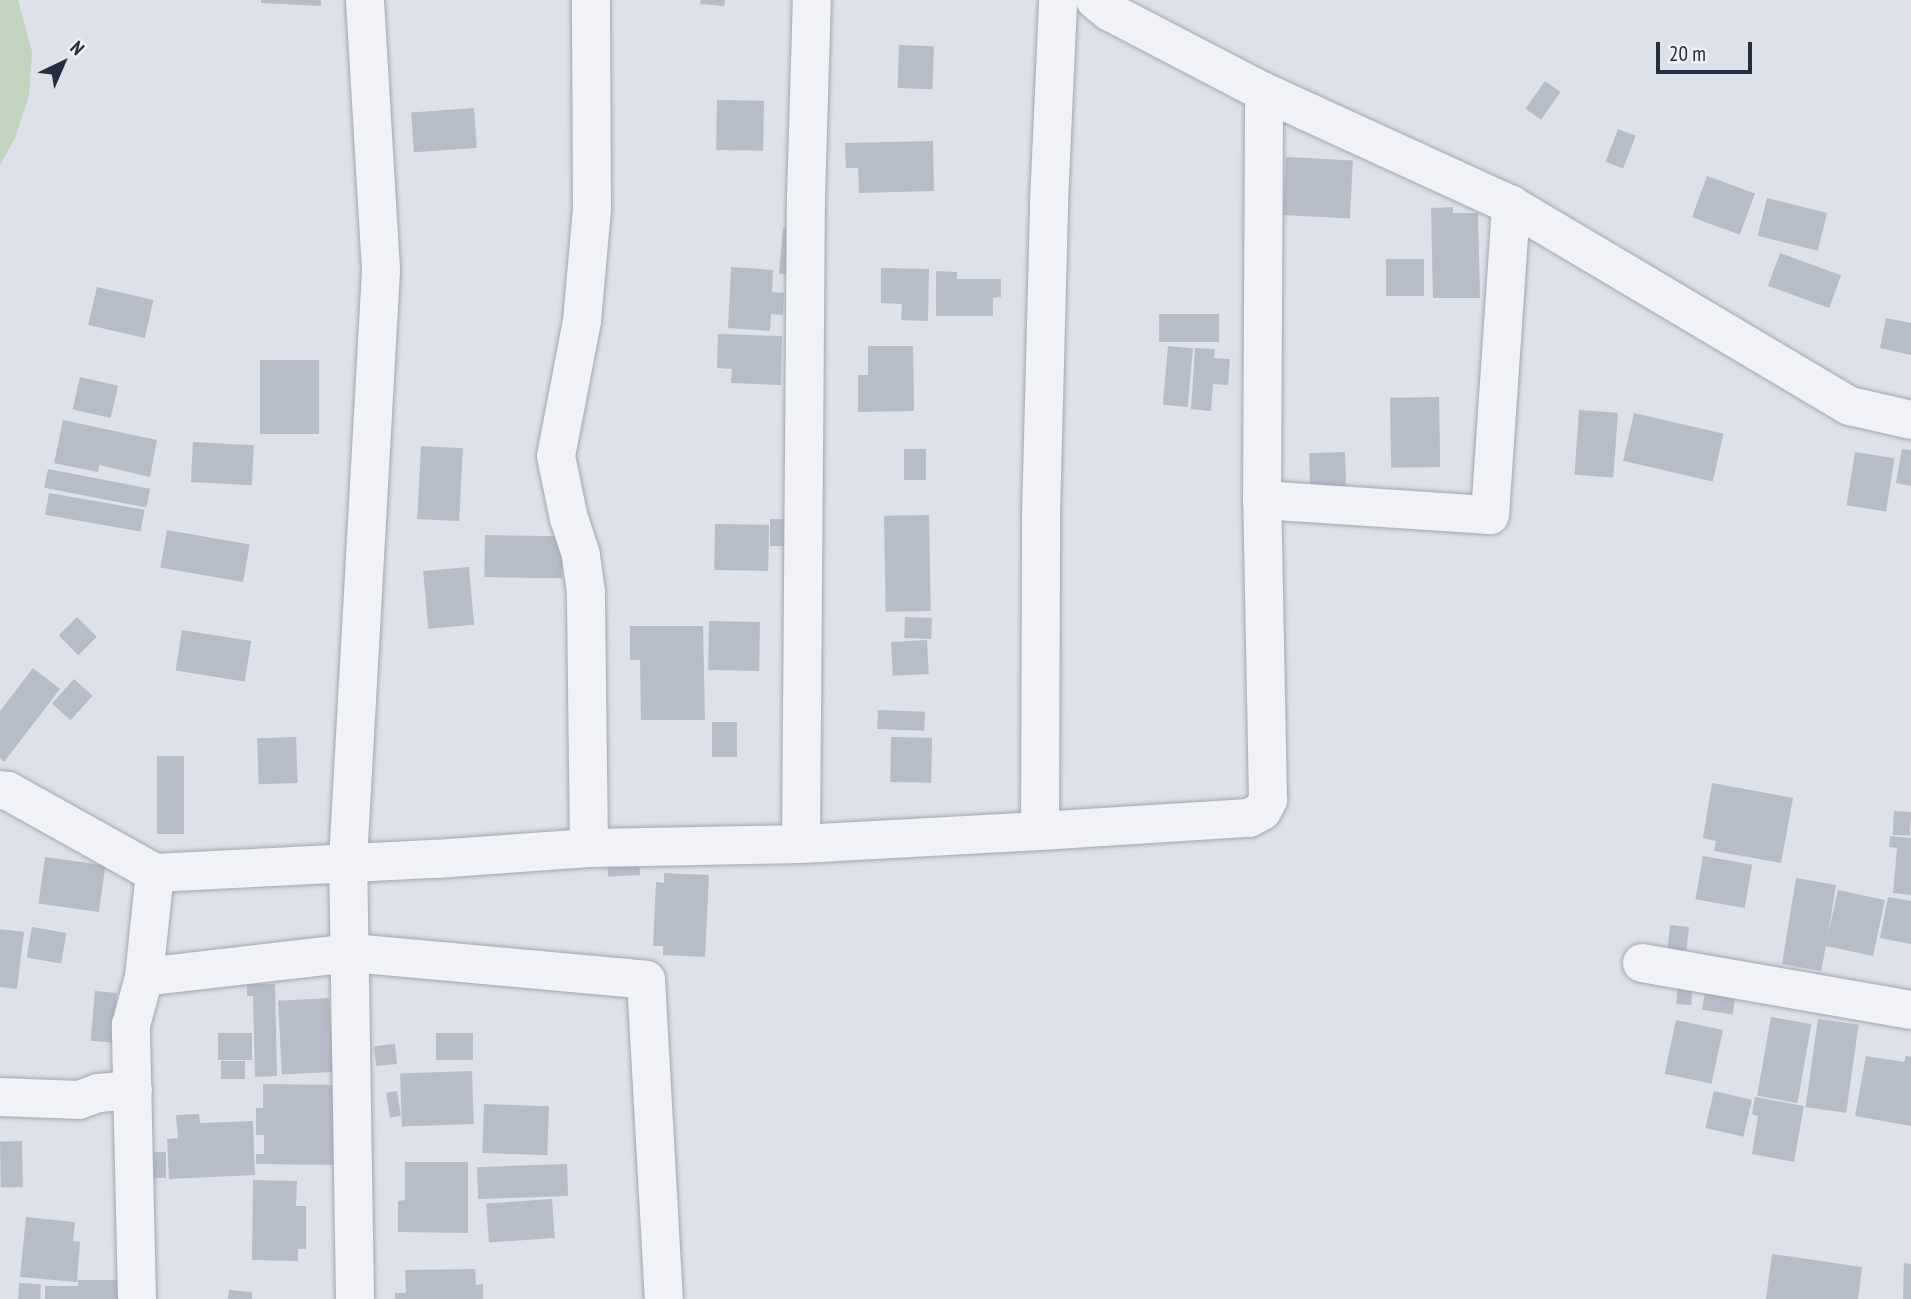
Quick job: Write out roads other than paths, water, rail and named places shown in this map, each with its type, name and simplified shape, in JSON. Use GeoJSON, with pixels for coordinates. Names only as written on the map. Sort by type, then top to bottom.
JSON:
{"type":"FeatureCollection","features":[{"type":"Feature","properties":{"kind":"street"},"geometry":{"type":"LineString","coordinates":[[355,1299],[352,953],[348,862],[381,270],[365,0]]}},
{"type":"Feature","properties":{"kind":"street"},"geometry":{"type":"LineString","coordinates":[[589,848],[586,592],[581,555],[569,519],[556,456],[582,321],[592,209],[591,0]]}},
{"type":"Feature","properties":{"kind":"street"},"geometry":{"type":"LineString","coordinates":[[802,844],[806,197],[812,0]]}},
{"type":"Feature","properties":{"kind":"street"},"geometry":{"type":"LineString","coordinates":[[1040,831],[1041,516],[1058,0]]}},
{"type":"Feature","properties":{"kind":"street"},"geometry":{"type":"LineString","coordinates":[[1095,0],[1110,12],[1264,92],[1511,205],[1850,406],[1911,420]]}},
{"type":"Feature","properties":{"kind":"street"},"geometry":{"type":"LineString","coordinates":[[0,790],[8,791],[155,873],[436,859],[589,848],[802,844],[1040,831],[1249,818],[1262,811],[1268,800],[1262,500],[1264,92]]}},
{"type":"Feature","properties":{"kind":"street"},"geometry":{"type":"LineString","coordinates":[[1262,500],[1490,514],[1511,205]]}},
{"type":"Feature","properties":{"kind":"street"},"geometry":{"type":"LineString","coordinates":[[137,1299],[131,1025],[144,977],[155,873]]}},
{"type":"Feature","properties":{"kind":"street"},"geometry":{"type":"LineString","coordinates":[[144,977],[352,953],[646,980],[663,1299]]}},
{"type":"Feature","properties":{"kind":"street"},"geometry":{"type":"LineString","coordinates":[[1642,963],[1911,1010]]}},
{"type":"Feature","properties":{"kind":"street"},"geometry":{"type":"LineString","coordinates":[[0,1097],[79,1100],[98,1093],[133,1090]]}}]}
